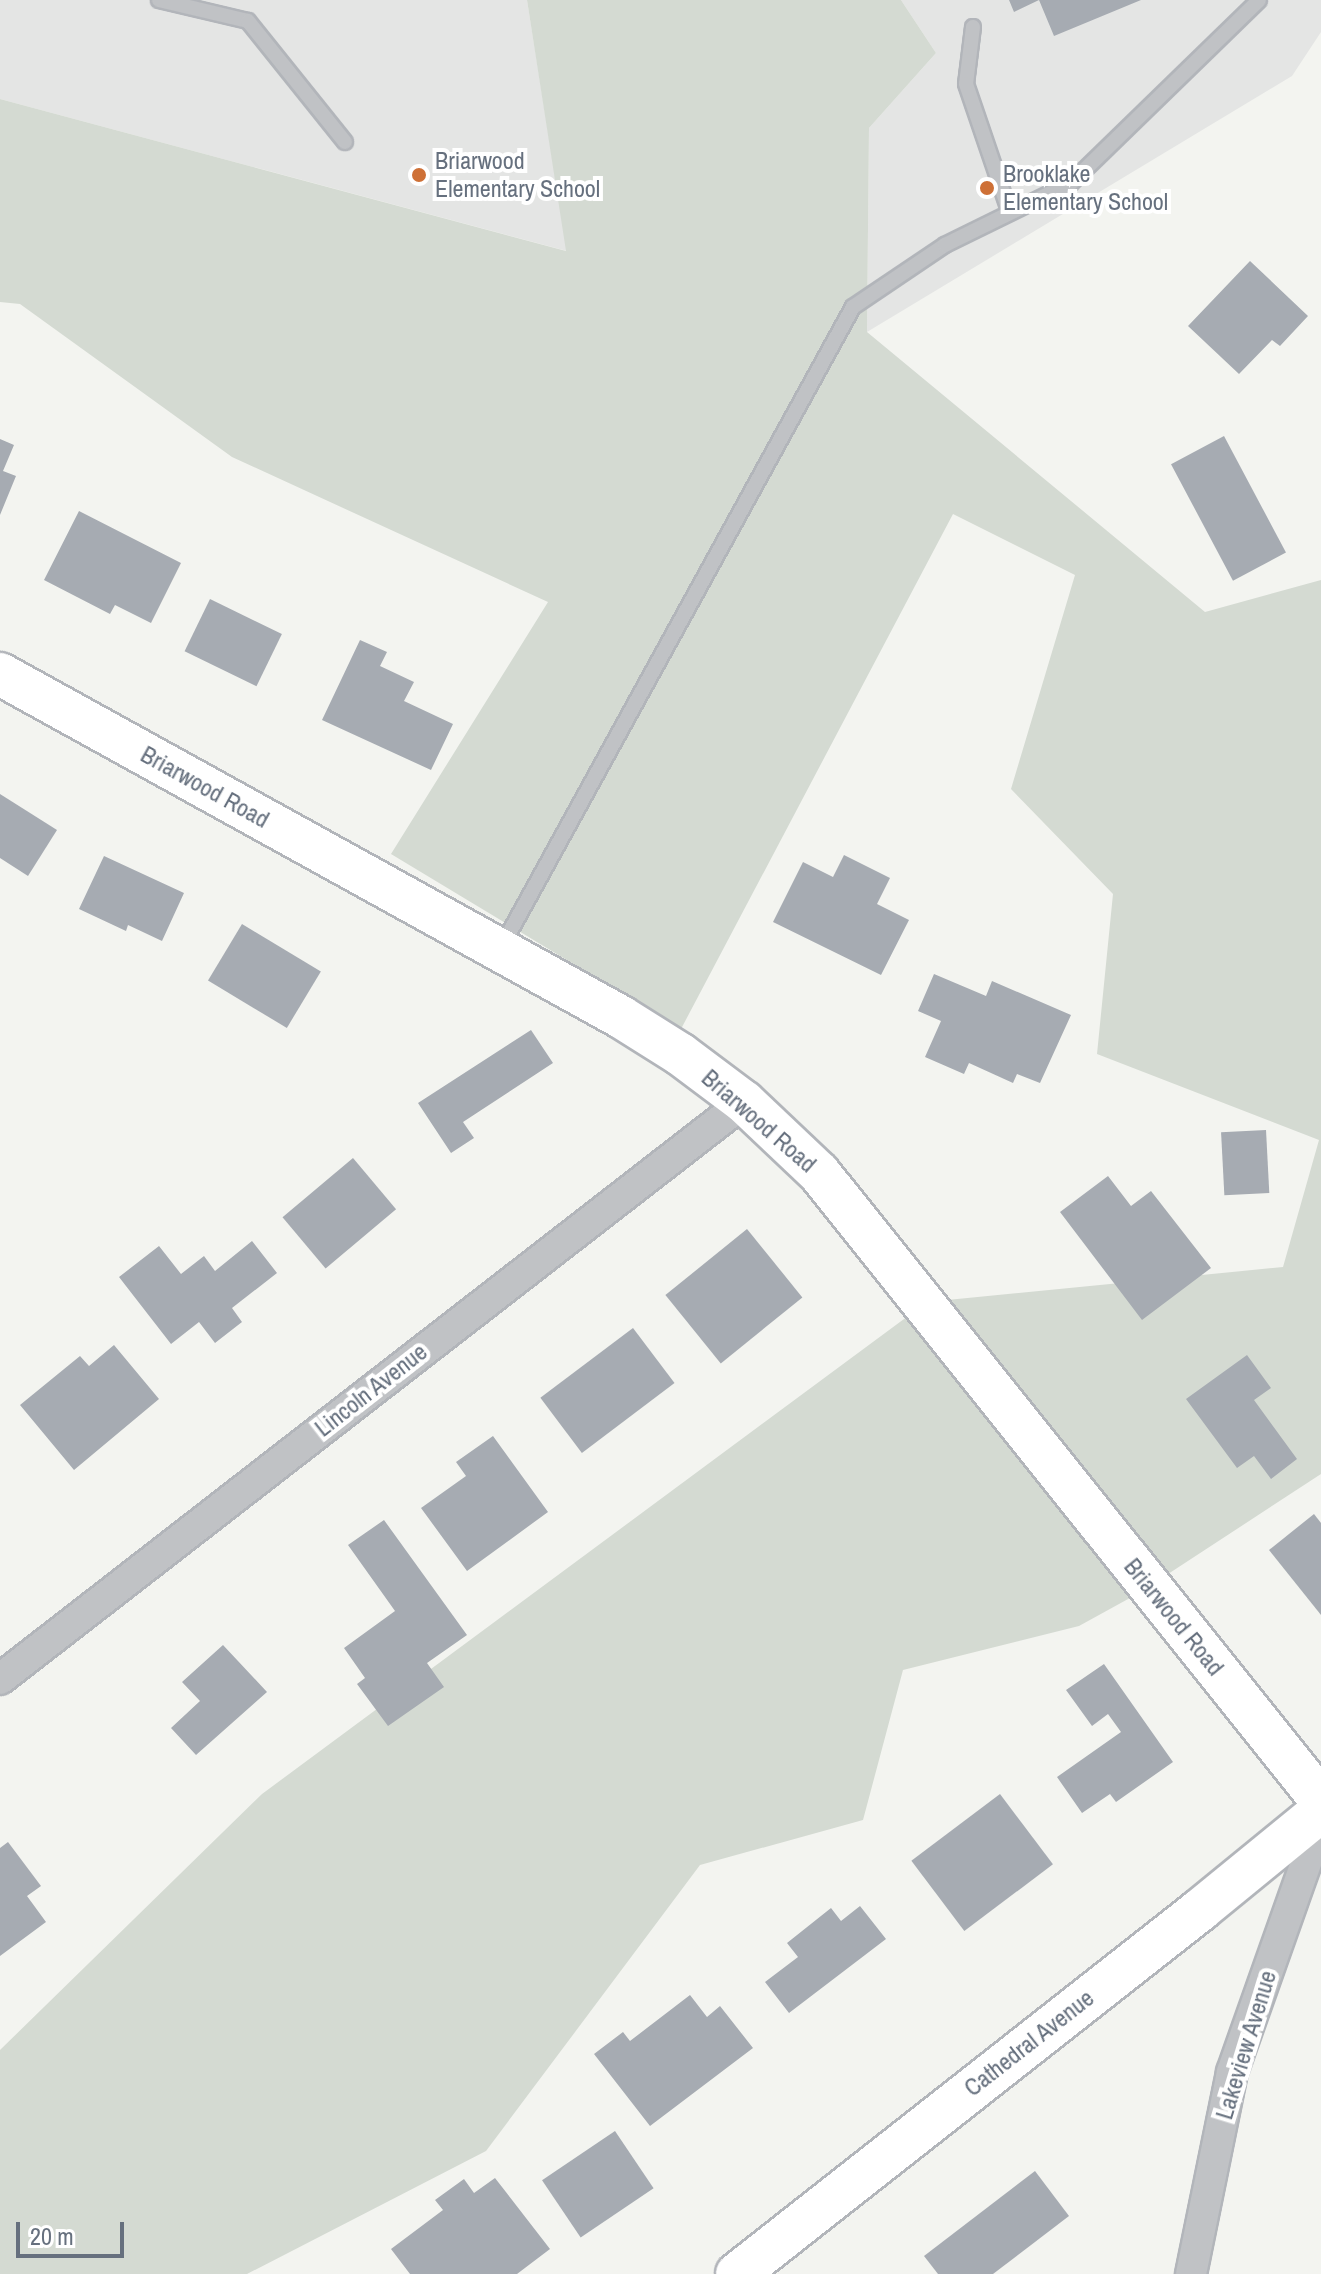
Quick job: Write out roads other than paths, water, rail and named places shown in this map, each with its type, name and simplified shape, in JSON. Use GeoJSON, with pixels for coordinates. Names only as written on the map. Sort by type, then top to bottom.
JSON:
{"type":"FeatureCollection","features":[{"type":"Feature","properties":{"kind":"street","name":"Briarwood Road"},"geometry":{"type":"LineString","coordinates":[[0,674],[499,950],[680,1054],[744,1102],[819,1173],[1321,1800]]}},
{"type":"Feature","properties":{"kind":"street","name":"Lincoln Avenue"},"geometry":{"type":"LineString","coordinates":[[0,1679],[744,1102]]}},
{"type":"Feature","properties":{"kind":"street","name":"Cathedral Avenue"},"geometry":{"type":"LineString","coordinates":[[737,2274],[1200,1910],[1321,1811]]}},
{"type":"Feature","properties":{"kind":"street","name":"Lakeview Avenue"},"geometry":{"type":"LineString","coordinates":[[1191,2274],[1232,2072],[1321,1821]]}},
{"type":"Feature","properties":{"kind":"lane"},"geometry":{"type":"LineString","coordinates":[[159,0],[248,21],[345,142]]}},
{"type":"Feature","properties":{"kind":"lane"},"geometry":{"type":"LineString","coordinates":[[499,950],[853,307],[945,245],[1071,183],[1259,0]]}},
{"type":"Feature","properties":{"kind":"lane"},"geometry":{"type":"LineString","coordinates":[[973,27],[966,84],[1010,213]]}},
{"type":"Feature","properties":{"kind":"place","name":"Briarwood Elementary School"},"geometry":{"type":"Point","coordinates":[419,175]}},
{"type":"Feature","properties":{"kind":"place","name":"Brooklake Elementary School"},"geometry":{"type":"Point","coordinates":[987,188]}}]}
